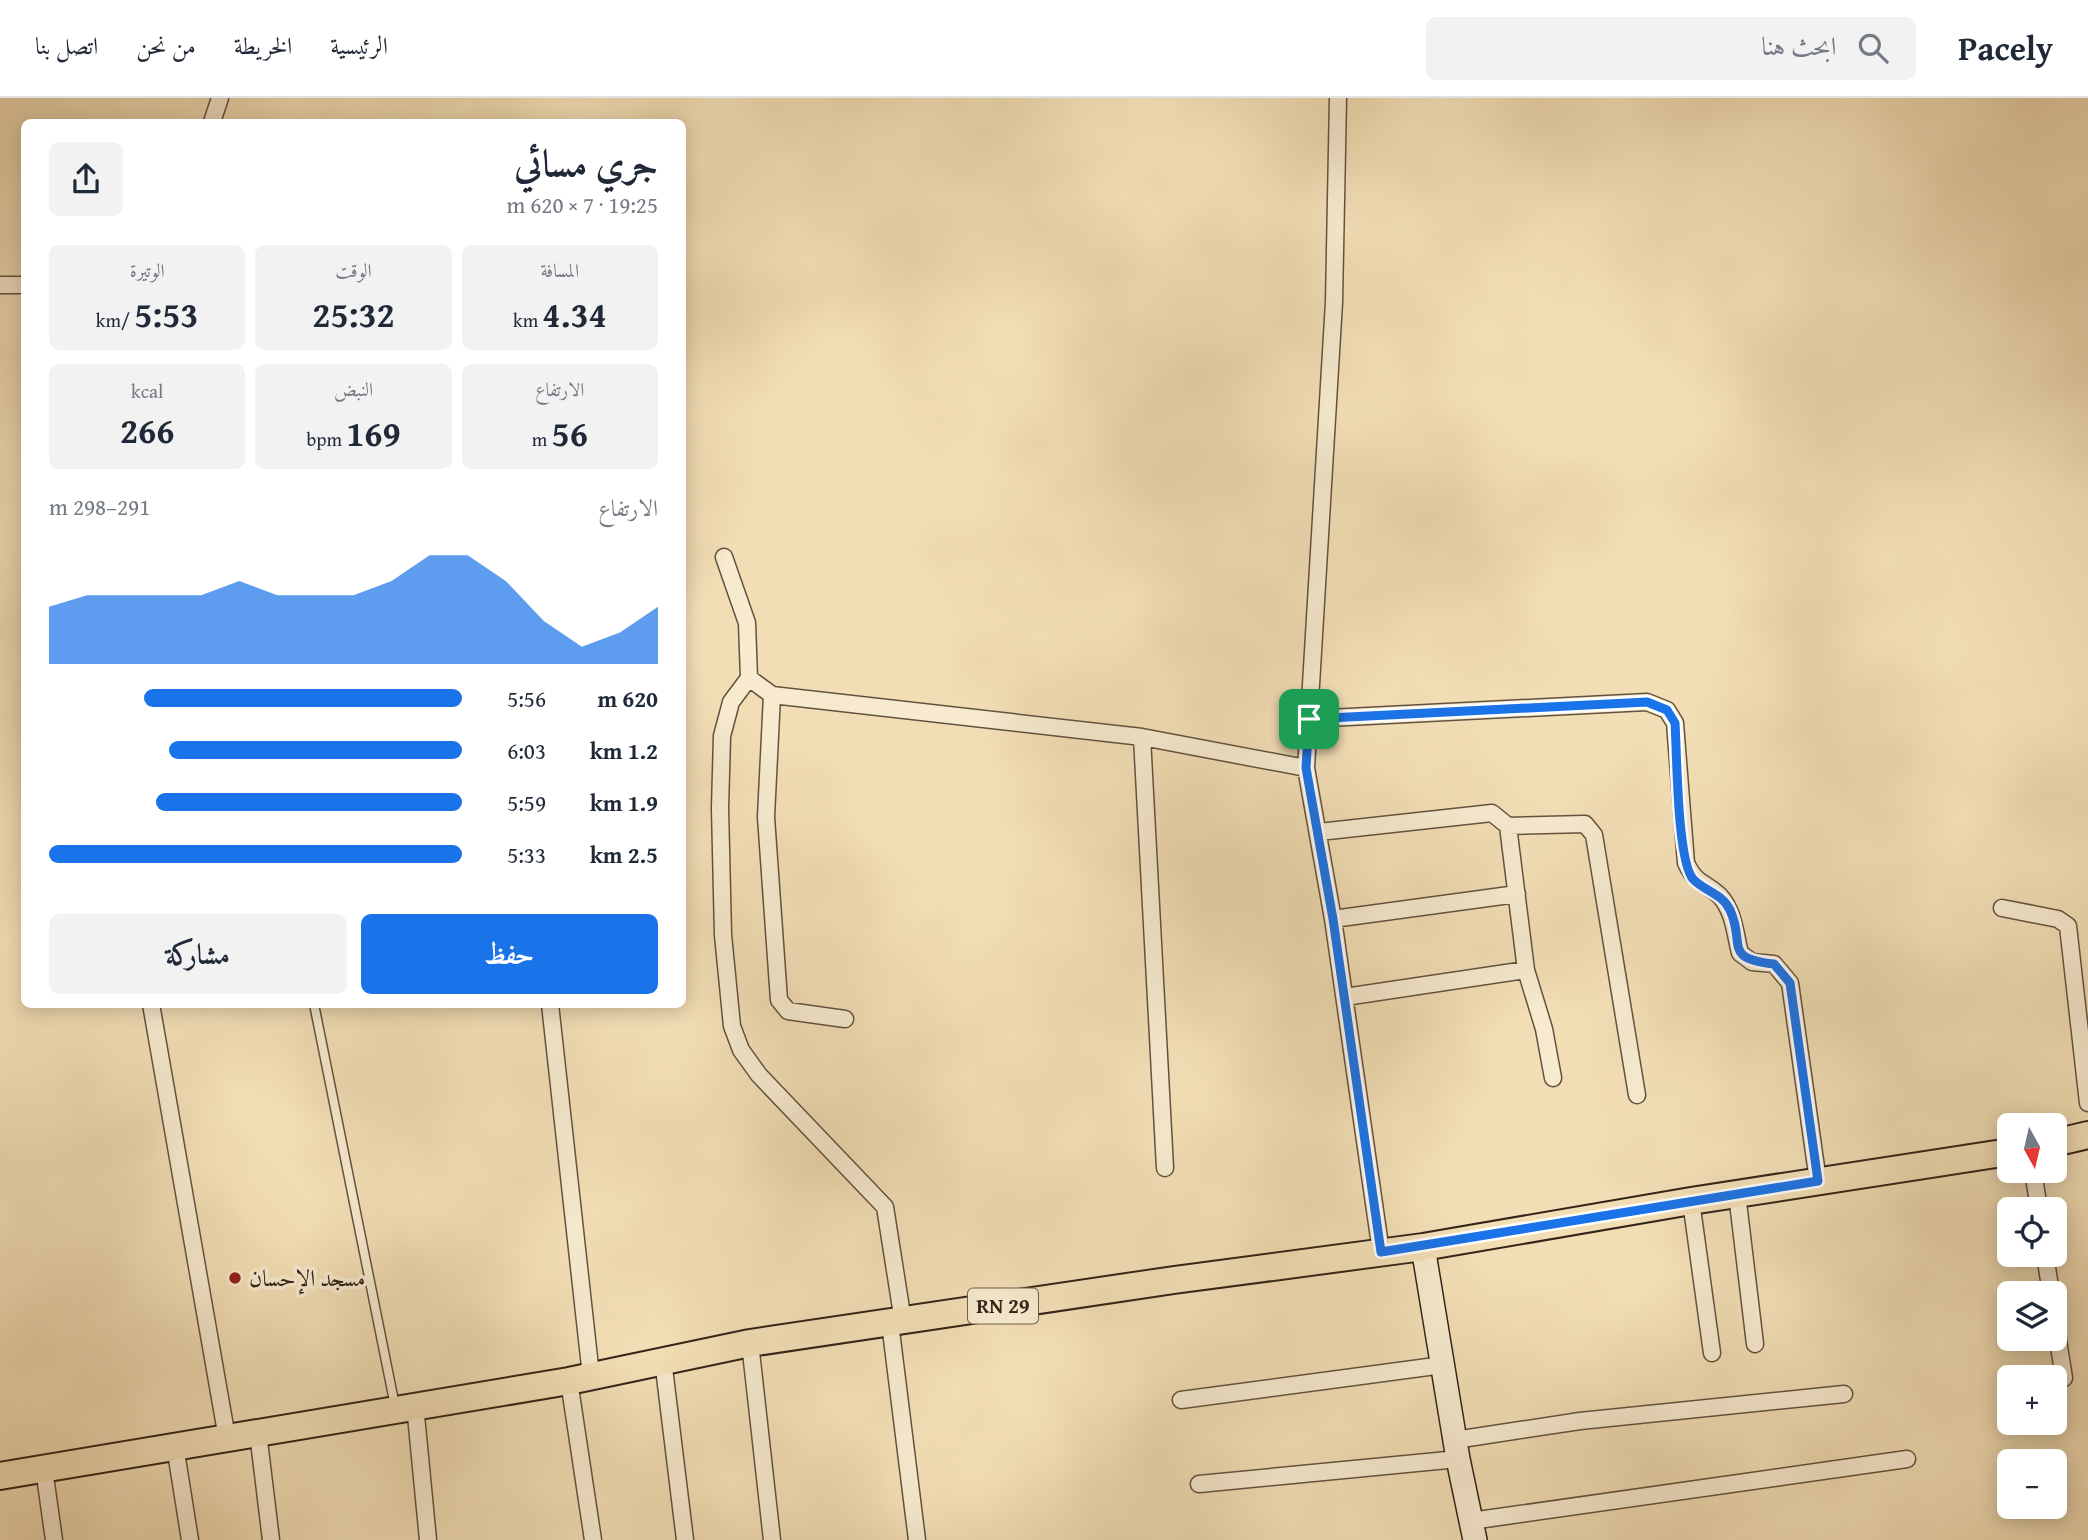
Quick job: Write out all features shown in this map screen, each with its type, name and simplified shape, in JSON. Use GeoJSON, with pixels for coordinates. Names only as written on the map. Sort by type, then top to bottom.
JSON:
{"type":"FeatureCollection","features":[{"type":"Feature","properties":{"kind":"main road"},"geometry":{"type":"LineString","coordinates":[[2067,1140],[2088,1135]]}},
{"type":"Feature","properties":{"kind":"main road","name":"RN 29"},"geometry":{"type":"LineString","coordinates":[[0,1476],[580,1378],[750,1343],[1423,1248],[1691,1200],[1997,1154]]}},
{"type":"Feature","properties":{"kind":"main road"},"geometry":{"type":"LineString","coordinates":[[1423,1248],[1473,1530]]}},
{"type":"Feature","properties":{"kind":"street"},"geometry":{"type":"LineString","coordinates":[[213,119],[220,98]]}},
{"type":"Feature","properties":{"kind":"street"},"geometry":{"type":"LineString","coordinates":[[1338,98],[1334,302],[1306,768],[1333,919],[1381,1252]]}},
{"type":"Feature","properties":{"kind":"street"},"geometry":{"type":"LineString","coordinates":[[0,285],[21,285]]}},
{"type":"Feature","properties":{"kind":"street"},"geometry":{"type":"LineString","coordinates":[[724,557],[747,623],[749,678],[731,702],[722,736],[720,807],[723,935],[732,1027],[741,1050],[759,1075],[885,1207],[918,1540]]}},
{"type":"Feature","properties":{"kind":"street"},"geometry":{"type":"LineString","coordinates":[[749,678],[772,695],[1142,737],[1306,768]]}},
{"type":"Feature","properties":{"kind":"street"},"geometry":{"type":"LineString","coordinates":[[772,695],[766,817],[779,1000],[788,1010],[845,1019]]}},
{"type":"Feature","properties":{"kind":"street"},"geometry":{"type":"LineString","coordinates":[[1309,719],[1647,702],[1667,710],[1675,723],[1686,863],[1693,879],[1718,895],[1730,910],[1740,953],[1746,960],[1774,964],[1790,983],[1818,1181]]}},
{"type":"Feature","properties":{"kind":"street"},"geometry":{"type":"LineString","coordinates":[[1142,737],[1165,1168]]}},
{"type":"Feature","properties":{"kind":"street"},"geometry":{"type":"LineString","coordinates":[[1319,832],[1492,813],[1508,826],[1573,822],[1584,824],[1594,835],[1636,1095]]}},
{"type":"Feature","properties":{"kind":"street"},"geometry":{"type":"LineString","coordinates":[[1508,826],[1527,970],[1553,1078]]}},
{"type":"Feature","properties":{"kind":"street"},"geometry":{"type":"LineString","coordinates":[[1333,919],[1517,894]]}},
{"type":"Feature","properties":{"kind":"street"},"geometry":{"type":"LineString","coordinates":[[2002,908],[2058,919],[2068,926],[2088,1103]]}},
{"type":"Feature","properties":{"kind":"street"},"geometry":{"type":"LineString","coordinates":[[1345,997],[1527,970]]}},
{"type":"Feature","properties":{"kind":"street"},"geometry":{"type":"LineString","coordinates":[[152,1008],[227,1438]]}},
{"type":"Feature","properties":{"kind":"street"},"geometry":{"type":"LineString","coordinates":[[550,1008],[593,1540]]}},
{"type":"Feature","properties":{"kind":"street"},"geometry":{"type":"LineString","coordinates":[[1737,1194],[1755,1344]]}},
{"type":"Feature","properties":{"kind":"street"},"geometry":{"type":"LineString","coordinates":[[1691,1200],[1712,1353]]}},
{"type":"Feature","properties":{"kind":"street"},"geometry":{"type":"LineString","coordinates":[[750,1343],[772,1540]]}},
{"type":"Feature","properties":{"kind":"street"},"geometry":{"type":"LineString","coordinates":[[663,1360],[685,1540]]}},
{"type":"Feature","properties":{"kind":"street"},"geometry":{"type":"LineString","coordinates":[[1181,1401],[1443,1365]]}},
{"type":"Feature","properties":{"kind":"street"},"geometry":{"type":"LineString","coordinates":[[1199,1484],[1457,1450],[1580,1421],[1844,1394]]}},
{"type":"Feature","properties":{"kind":"street"},"geometry":{"type":"LineString","coordinates":[[405,1407],[428,1540]]}},
{"type":"Feature","properties":{"kind":"street"},"geometry":{"type":"LineString","coordinates":[[258,1433],[271,1540]]}},
{"type":"Feature","properties":{"kind":"street"},"geometry":{"type":"LineString","coordinates":[[175,1446],[190,1540]]}},
{"type":"Feature","properties":{"kind":"street"},"geometry":{"type":"LineString","coordinates":[[1473,1530],[1907,1459]]}},
{"type":"Feature","properties":{"kind":"street"},"geometry":{"type":"LineString","coordinates":[[44,1469],[54,1540]]}},
{"type":"Feature","properties":{"kind":"lane"},"geometry":{"type":"LineString","coordinates":[[315,1008],[405,1407]]}},
{"type":"Feature","properties":{"kind":"place","name":"مسجد الإحسان"},"geometry":{"type":"Point","coordinates":[235,1278]}},
{"type":"Feature","properties":{"kind":"route"},"geometry":{"type":"LineString","coordinates":[[1647,702],[1667,710],[1675,723],[1682,839],[1686,863],[1693,879],[1718,895],[1730,910],[1740,953],[1746,960],[1774,964],[1790,983],[1818,1181],[1691,1200],[1423,1248],[1381,1252],[1333,919],[1306,768],[1309,719],[1647,702]]}}]}
